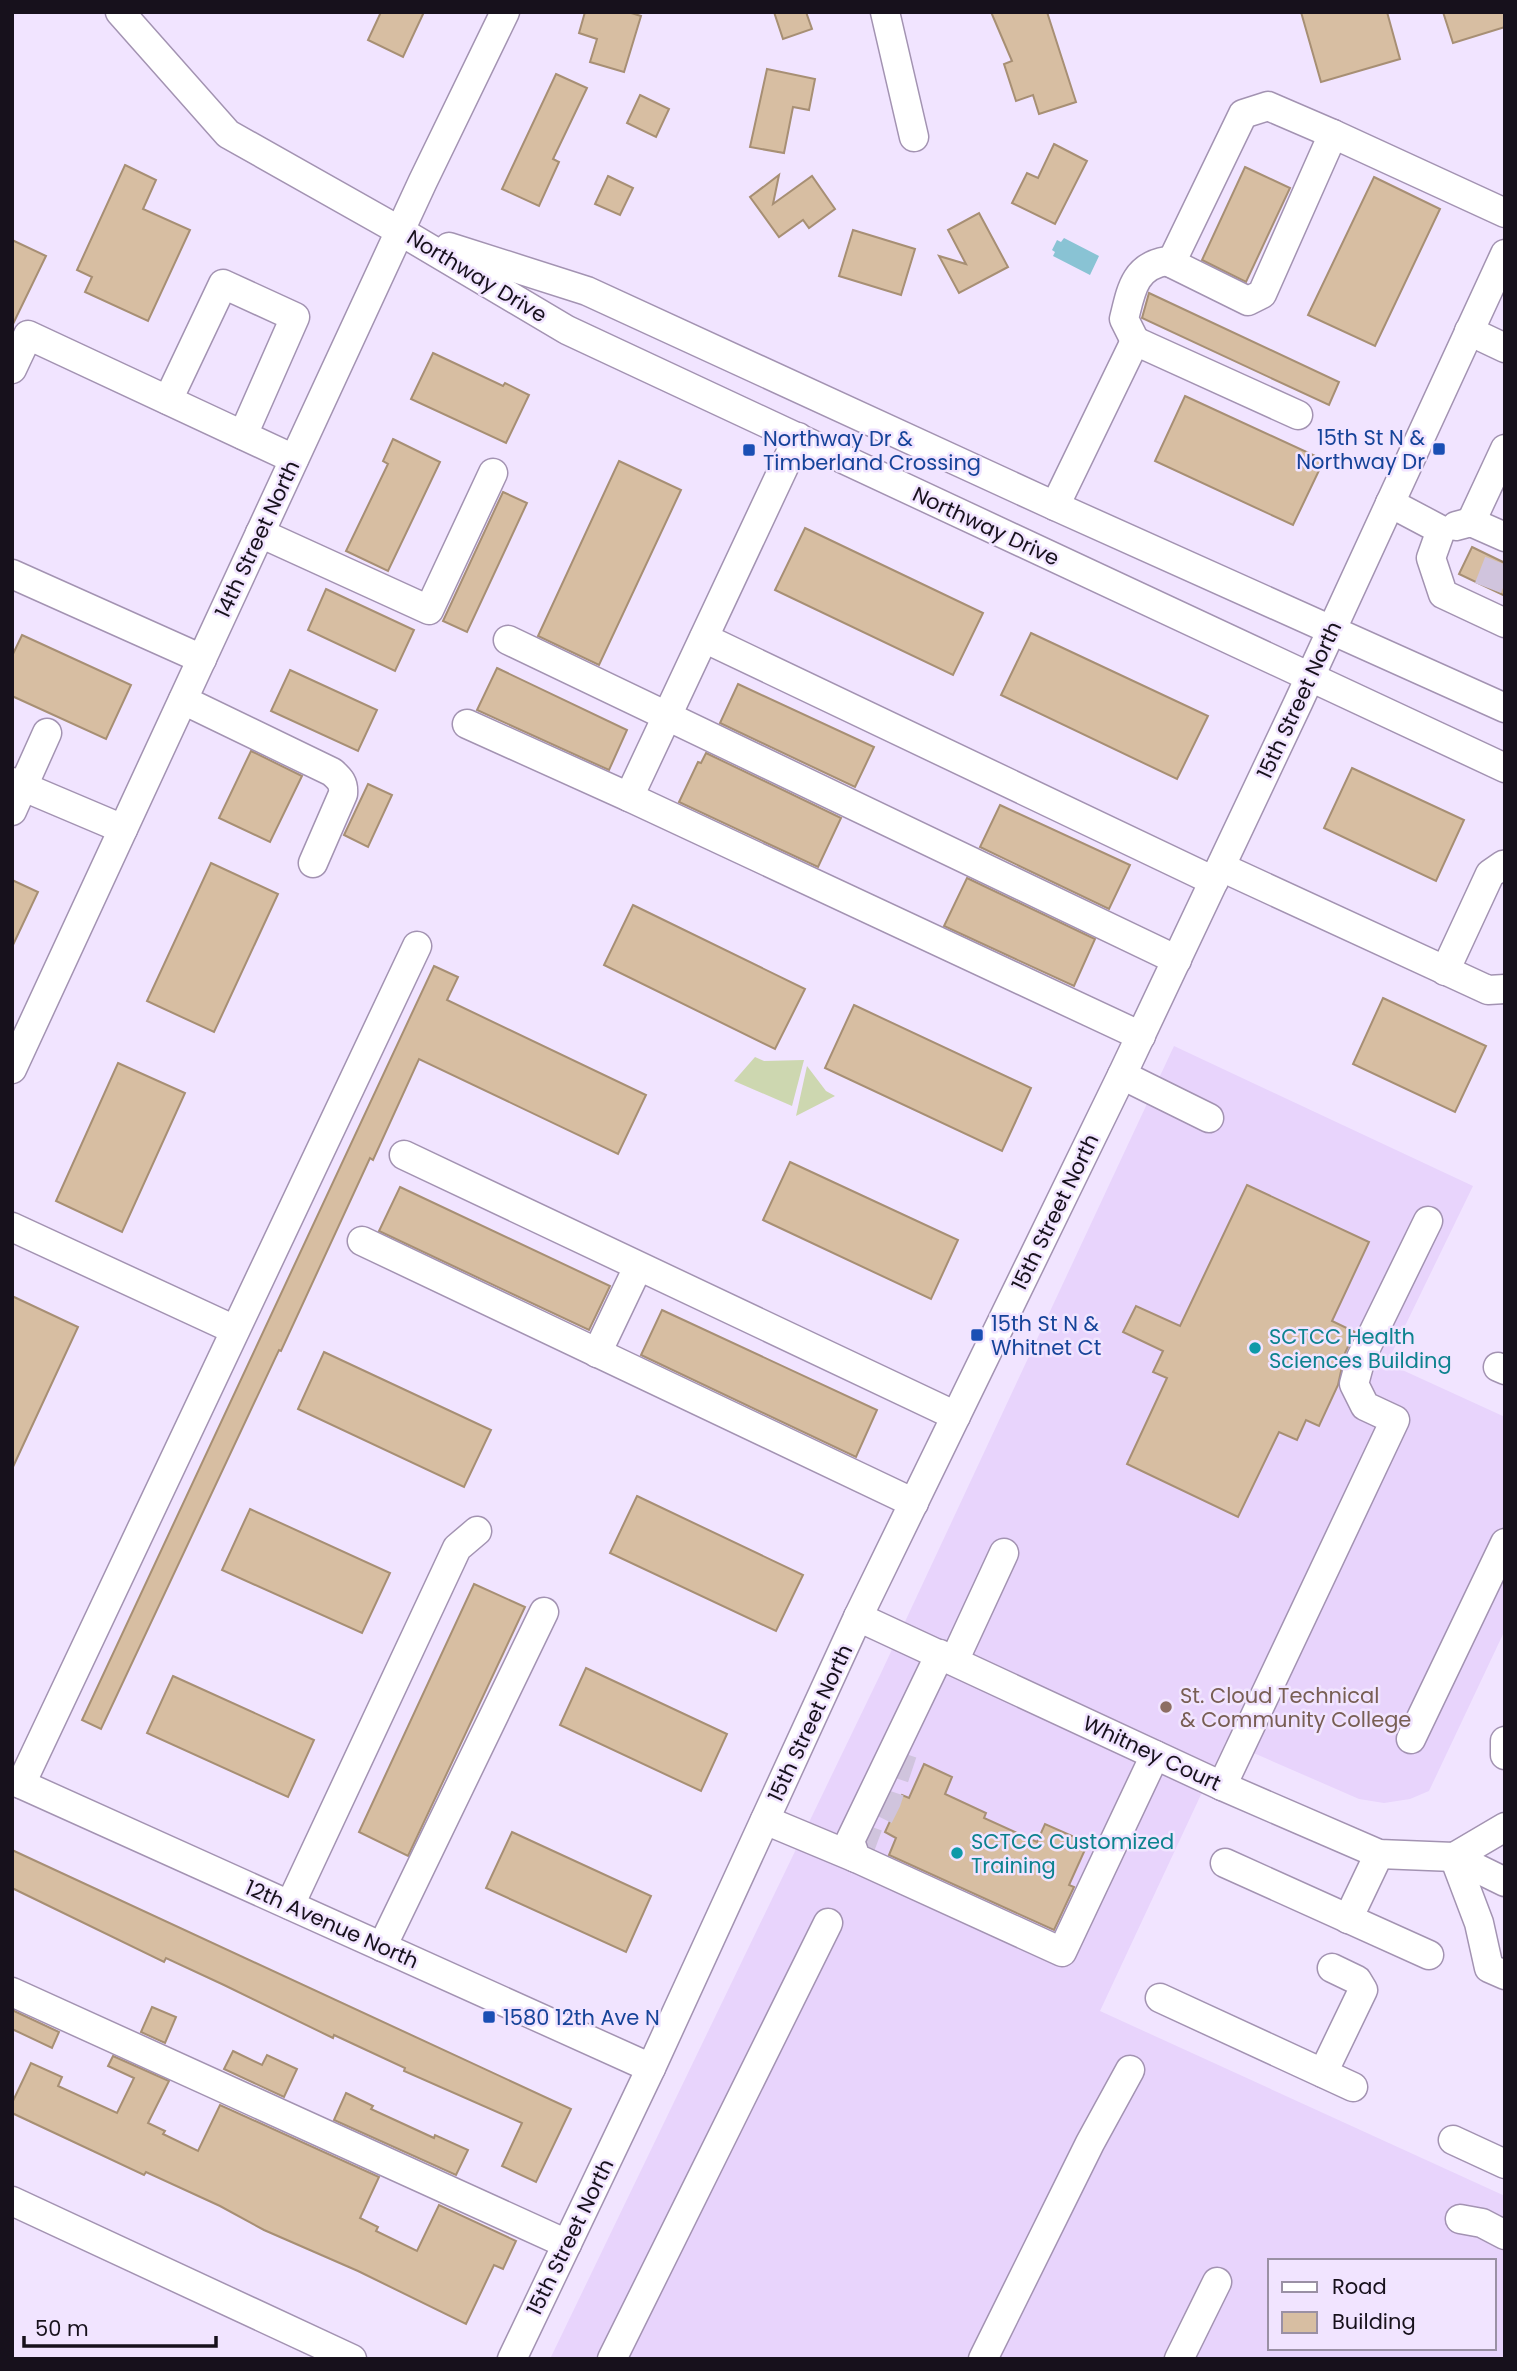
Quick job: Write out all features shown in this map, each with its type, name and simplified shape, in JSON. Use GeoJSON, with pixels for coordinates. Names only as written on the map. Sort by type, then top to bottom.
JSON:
{"type":"FeatureCollection","features":[{"type":"Feature","properties":{"kind":"street","name":"Northway Drive"},"geometry":{"type":"LineString","coordinates":[[120,12],[228,134],[400,231],[567,330],[1505,768]]}},
{"type":"Feature","properties":{"kind":"street","name":"14th Street North"},"geometry":{"type":"LineString","coordinates":[[12,1069],[19,1037],[123,829],[400,231],[505,12]]}},
{"type":"Feature","properties":{"kind":"street"},"geometry":{"type":"LineString","coordinates":[[885,12],[914,137]]}},
{"type":"Feature","properties":{"kind":"street"},"geometry":{"type":"LineString","coordinates":[[1171,263],[1242,114],[1268,106],[1505,212]]}},
{"type":"Feature","properties":{"kind":"street"},"geometry":{"type":"LineString","coordinates":[[1298,415],[1135,341],[1124,319],[1133,282],[1152,263],[1167,261],[1248,301],[1262,294],[1333,134]]}},
{"type":"Feature","properties":{"kind":"street","name":"Northway Drive"},"geometry":{"type":"LineString","coordinates":[[400,231],[587,291],[1055,506],[1505,708]]}},
{"type":"Feature","properties":{"kind":"street","name":"15th Street North"},"geometry":{"type":"LineString","coordinates":[[512,2359],[651,2068],[858,1617],[1177,960],[1469,331],[1499,282],[1505,254]]}},
{"type":"Feature","properties":{"kind":"street"},"geometry":{"type":"LineString","coordinates":[[168,400],[223,284],[283,311],[295,317],[243,435]]}},
{"type":"Feature","properties":{"kind":"street"},"geometry":{"type":"LineString","coordinates":[[1469,331],[1505,348]]}},
{"type":"Feature","properties":{"kind":"street"},"geometry":{"type":"LineString","coordinates":[[12,369],[28,335],[294,459]]}},
{"type":"Feature","properties":{"kind":"street"},"geometry":{"type":"LineString","coordinates":[[1055,506],[1135,341]]}},
{"type":"Feature","properties":{"kind":"street"},"geometry":{"type":"LineString","coordinates":[[629,797],[798,437]]}},
{"type":"Feature","properties":{"kind":"street"},"geometry":{"type":"LineString","coordinates":[[1471,522],[1505,449]]}},
{"type":"Feature","properties":{"kind":"street"},"geometry":{"type":"LineString","coordinates":[[260,533],[429,610],[493,472]]}},
{"type":"Feature","properties":{"kind":"street"},"geometry":{"type":"LineString","coordinates":[[1390,503],[1441,530],[1471,522]]}},
{"type":"Feature","properties":{"kind":"street"},"geometry":{"type":"LineString","coordinates":[[1471,522],[1503,549]]}},
{"type":"Feature","properties":{"kind":"street"},"geometry":{"type":"LineString","coordinates":[[1441,530],[1431,558],[1443,594],[1483,599],[1505,623]]}},
{"type":"Feature","properties":{"kind":"street"},"geometry":{"type":"LineString","coordinates":[[12,574],[202,659]]}},
{"type":"Feature","properties":{"kind":"street"},"geometry":{"type":"LineString","coordinates":[[704,638],[1217,874],[1488,990],[1505,989]]}},
{"type":"Feature","properties":{"kind":"street"},"geometry":{"type":"LineString","coordinates":[[508,640],[1177,960]]}},
{"type":"Feature","properties":{"kind":"street"},"geometry":{"type":"LineString","coordinates":[[183,700],[308,760],[339,778],[344,786],[343,794],[313,863]]}},
{"type":"Feature","properties":{"kind":"street"},"geometry":{"type":"LineString","coordinates":[[467,724],[1141,1036]]}},
{"type":"Feature","properties":{"kind":"street"},"geometry":{"type":"LineString","coordinates":[[47,733],[16,793],[123,829]]}},
{"type":"Feature","properties":{"kind":"street"},"geometry":{"type":"LineString","coordinates":[[1446,971],[1490,874],[1505,866]]}},
{"type":"Feature","properties":{"kind":"street"},"geometry":{"type":"LineString","coordinates":[[16,1782],[417,946]]}},
{"type":"Feature","properties":{"kind":"street"},"geometry":{"type":"LineString","coordinates":[[1122,1075],[1209,1118]]}},
{"type":"Feature","properties":{"kind":"street"},"geometry":{"type":"LineString","coordinates":[[404,1155],[956,1416]]}},
{"type":"Feature","properties":{"kind":"street"},"geometry":{"type":"LineString","coordinates":[[1222,1786],[1395,1420],[1364,1406],[1354,1384],[1361,1358],[1428,1221]]}},
{"type":"Feature","properties":{"kind":"street"},"geometry":{"type":"LineString","coordinates":[[12,1227],[235,1329]]}},
{"type":"Feature","properties":{"kind":"street"},"geometry":{"type":"LineString","coordinates":[[362,1241],[914,1503]]}},
{"type":"Feature","properties":{"kind":"street"},"geometry":{"type":"LineString","coordinates":[[597,1353],[638,1267]]}},
{"type":"Feature","properties":{"kind":"street"},"geometry":{"type":"LineString","coordinates":[[290,1905],[457,1548],[477,1531]]}},
{"type":"Feature","properties":{"kind":"street"},"geometry":{"type":"LineString","coordinates":[[1411,1739],[1505,1544]]}},
{"type":"Feature","properties":{"kind":"street"},"geometry":{"type":"LineString","coordinates":[[856,1858],[850,1840],[1004,1553]]}},
{"type":"Feature","properties":{"kind":"street"},"geometry":{"type":"LineString","coordinates":[[382,1947],[544,1612]]}},
{"type":"Feature","properties":{"kind":"street","name":"Whitney Court"},"geometry":{"type":"LineString","coordinates":[[858,1617],[1222,1786],[1379,1854],[1454,1857]]}},
{"type":"Feature","properties":{"kind":"street"},"geometry":{"type":"LineString","coordinates":[[1505,1741],[1505,1755]]}},
{"type":"Feature","properties":{"kind":"street"},"geometry":{"type":"LineString","coordinates":[[765,1820],[856,1858],[1062,1952],[1155,1755]]}},
{"type":"Feature","properties":{"kind":"street","name":"12th Avenue North"},"geometry":{"type":"LineString","coordinates":[[16,1782],[651,2068]]}},
{"type":"Feature","properties":{"kind":"street"},"geometry":{"type":"LineString","coordinates":[[1454,1857],[1505,1827]]}},
{"type":"Feature","properties":{"kind":"street"},"geometry":{"type":"LineString","coordinates":[[1348,1919],[1379,1854]]}},
{"type":"Feature","properties":{"kind":"street"},"geometry":{"type":"LineString","coordinates":[[1454,1857],[1505,1882]]}},
{"type":"Feature","properties":{"kind":"street"},"geometry":{"type":"LineString","coordinates":[[1454,1857],[1479,1923],[1489,1968],[1505,1975]]}},
{"type":"Feature","properties":{"kind":"street"},"geometry":{"type":"LineString","coordinates":[[1224,1863],[1429,1955]]}},
{"type":"Feature","properties":{"kind":"street"},"geometry":{"type":"LineString","coordinates":[[612,2359],[828,1923]]}},
{"type":"Feature","properties":{"kind":"street"},"geometry":{"type":"LineString","coordinates":[[1323,2073],[1363,1990],[1357,1980],[1332,1968]]}},
{"type":"Feature","properties":{"kind":"street"},"geometry":{"type":"LineString","coordinates":[[12,1992],[567,2244]]}},
{"type":"Feature","properties":{"kind":"street"},"geometry":{"type":"LineString","coordinates":[[1160,1998],[1353,2087]]}},
{"type":"Feature","properties":{"kind":"street"},"geometry":{"type":"LineString","coordinates":[[983,2359],[1090,2143],[1130,2070]]}},
{"type":"Feature","properties":{"kind":"street"},"geometry":{"type":"LineString","coordinates":[[1453,2140],[1505,2164]]}},
{"type":"Feature","properties":{"kind":"street"},"geometry":{"type":"LineString","coordinates":[[12,2201],[352,2359]]}},
{"type":"Feature","properties":{"kind":"street"},"geometry":{"type":"LineString","coordinates":[[1460,2219],[1482,2222],[1505,2235]]}},
{"type":"Feature","properties":{"kind":"street"},"geometry":{"type":"LineString","coordinates":[[1179,2359],[1217,2282]]}},
{"type":"Feature","properties":{"kind":"shaded area","name":"St. Cloud Technical & Community College"},"geometry":{"type":"Polygon","coordinates":[[[1174,1046],[1473,1186],[1387,1363],[1505,1417],[1505,1630],[1429,1791],[1410,1799],[1384,1803],[1359,1799],[1226,1741],[1100,2011],[1505,2196],[1505,2359],[550,2359],[881,1673],[1174,1046]]]}},
{"type":"Feature","properties":{"kind":"green space"},"geometry":{"type":"Polygon","coordinates":[[[755,1057],[764,1061],[804,1060],[792,1106],[734,1081],[755,1057]]]}},
{"type":"Feature","properties":{"kind":"green space"},"geometry":{"type":"Polygon","coordinates":[[[807,1066],[826,1091],[835,1096],[796,1116],[807,1066]]]}},
{"type":"Feature","properties":{"kind":"water"},"geometry":{"type":"Polygon","coordinates":[[[1064,238],[1099,256],[1090,275],[1053,256],[1055,252],[1052,250],[1057,240],[1061,242],[1064,238]]]}},
{"type":"Feature","properties":{"kind":"building"},"geometry":{"type":"Polygon","coordinates":[[[381,12],[424,12],[403,57],[368,40],[381,12]]]}},
{"type":"Feature","properties":{"kind":"building"},"geometry":{"type":"Polygon","coordinates":[[[585,12],[628,12],[641,16],[624,72],[590,62],[597,39],[579,33],[585,12]]]}},
{"type":"Feature","properties":{"kind":"building"},"geometry":{"type":"Polygon","coordinates":[[[774,12],[806,12],[812,29],[783,39],[774,12]]]}},
{"type":"Feature","properties":{"kind":"building"},"geometry":{"type":"Polygon","coordinates":[[[991,12],[1047,12],[1076,102],[1039,114],[1033,95],[1016,101],[1004,64],[1012,61],[991,12]]]}},
{"type":"Feature","properties":{"kind":"building"},"geometry":{"type":"Polygon","coordinates":[[[1301,12],[1387,12],[1400,59],[1321,82],[1301,12]]]}},
{"type":"Feature","properties":{"kind":"building"},"geometry":{"type":"Polygon","coordinates":[[[1443,12],[1505,12],[1505,27],[1453,43],[1443,12]]]}},
{"type":"Feature","properties":{"kind":"building"},"geometry":{"type":"Polygon","coordinates":[[[767,69],[815,79],[809,110],[793,107],[784,153],[750,147],[767,69]]]}},
{"type":"Feature","properties":{"kind":"building"},"geometry":{"type":"Polygon","coordinates":[[[556,74],[587,88],[553,159],[559,162],[539,206],[502,189],[556,74]]]}},
{"type":"Feature","properties":{"kind":"building"},"geometry":{"type":"Polygon","coordinates":[[[640,95],[669,109],[656,137],[627,123],[640,95]]]}},
{"type":"Feature","properties":{"kind":"building"},"geometry":{"type":"Polygon","coordinates":[[[1054,144],[1087,161],[1055,224],[1012,203],[1027,173],[1038,178],[1054,144]]]}},
{"type":"Feature","properties":{"kind":"building"},"geometry":{"type":"Polygon","coordinates":[[[125,165],[156,180],[143,209],[190,230],[148,321],[85,292],[92,277],[77,270],[125,165]]]}},
{"type":"Feature","properties":{"kind":"building"},"geometry":{"type":"Polygon","coordinates":[[[1245,167],[1290,188],[1246,282],[1202,260],[1245,167]]]}},
{"type":"Feature","properties":{"kind":"building"},"geometry":{"type":"Polygon","coordinates":[[[779,175],[773,204],[812,176],[835,209],[809,228],[803,220],[779,237],[750,197],[779,175]]]}},
{"type":"Feature","properties":{"kind":"building"},"geometry":{"type":"Polygon","coordinates":[[[608,176],[633,188],[620,215],[595,204],[608,176]]]}},
{"type":"Feature","properties":{"kind":"building"},"geometry":{"type":"Polygon","coordinates":[[[1374,177],[1440,209],[1375,346],[1308,315],[1374,177]]]}},
{"type":"Feature","properties":{"kind":"building"},"geometry":{"type":"Polygon","coordinates":[[[979,213],[1008,267],[959,293],[939,256],[966,264],[948,230],[979,213]]]}},
{"type":"Feature","properties":{"kind":"building"},"geometry":{"type":"Polygon","coordinates":[[[853,230],[915,249],[901,295],[839,276],[853,230]]]}},
{"type":"Feature","properties":{"kind":"building"},"geometry":{"type":"Polygon","coordinates":[[[12,240],[46,256],[12,326],[12,240]]]}},
{"type":"Feature","properties":{"kind":"building"},"geometry":{"type":"Polygon","coordinates":[[[1149,293],[1339,382],[1329,405],[1142,318],[1149,293]]]}},
{"type":"Feature","properties":{"kind":"building"},"geometry":{"type":"Polygon","coordinates":[[[433,353],[503,386],[505,383],[529,395],[506,443],[411,399],[433,353]]]}},
{"type":"Feature","properties":{"kind":"building"},"geometry":{"type":"Polygon","coordinates":[[[1185,396],[1324,460],[1293,525],[1155,461],[1185,396]]]}},
{"type":"Feature","properties":{"kind":"building"},"geometry":{"type":"Polygon","coordinates":[[[393,439],[440,462],[388,571],[346,551],[388,464],[383,461],[393,439]]]}},
{"type":"Feature","properties":{"kind":"building"},"geometry":{"type":"Polygon","coordinates":[[[619,461],[681,490],[599,665],[538,636],[619,461]]]}},
{"type":"Feature","properties":{"kind":"building"},"geometry":{"type":"Polygon","coordinates":[[[503,492],[527,503],[467,632],[443,621],[503,492]]]}},
{"type":"Feature","properties":{"kind":"building"},"geometry":{"type":"Polygon","coordinates":[[[805,528],[983,613],[953,675],[775,590],[805,528]]]}},
{"type":"Feature","properties":{"kind":"building"},"geometry":{"type":"Polygon","coordinates":[[[1472,547],[1505,563],[1505,596],[1459,574],[1472,547]]]}},
{"type":"Feature","properties":{"kind":"building"},"geometry":{"type":"Polygon","coordinates":[[[326,589],[414,630],[395,671],[308,630],[326,589]]]}},
{"type":"Feature","properties":{"kind":"building"},"geometry":{"type":"Polygon","coordinates":[[[1031,633],[1208,716],[1177,779],[1001,695],[1031,633]]]}},
{"type":"Feature","properties":{"kind":"building"},"geometry":{"type":"Polygon","coordinates":[[[22,635],[131,685],[106,739],[12,696],[12,656],[22,635]]]}},
{"type":"Feature","properties":{"kind":"building"},"geometry":{"type":"Polygon","coordinates":[[[497,668],[627,730],[609,770],[477,710],[497,668]]]}},
{"type":"Feature","properties":{"kind":"building"},"geometry":{"type":"Polygon","coordinates":[[[290,670],[377,710],[358,751],[271,711],[290,670]]]}},
{"type":"Feature","properties":{"kind":"building"},"geometry":{"type":"Polygon","coordinates":[[[738,684],[874,747],[855,787],[720,723],[738,684]]]}},
{"type":"Feature","properties":{"kind":"building"},"geometry":{"type":"Polygon","coordinates":[[[251,751],[302,776],[270,842],[219,818],[251,751]]]}},
{"type":"Feature","properties":{"kind":"building"},"geometry":{"type":"Polygon","coordinates":[[[706,753],[841,818],[818,867],[679,802],[698,762],[701,763],[706,753]]]}},
{"type":"Feature","properties":{"kind":"building"},"geometry":{"type":"Polygon","coordinates":[[[1352,768],[1464,820],[1436,881],[1324,828],[1352,768]]]}},
{"type":"Feature","properties":{"kind":"building"},"geometry":{"type":"Polygon","coordinates":[[[368,784],[392,795],[368,847],[344,835],[368,784]]]}},
{"type":"Feature","properties":{"kind":"building"},"geometry":{"type":"Polygon","coordinates":[[[1000,805],[1130,865],[1109,909],[980,847],[1000,805]]]}},
{"type":"Feature","properties":{"kind":"building"},"geometry":{"type":"Polygon","coordinates":[[[211,863],[278,894],[214,1032],[147,1001],[211,863]]]}},
{"type":"Feature","properties":{"kind":"building"},"geometry":{"type":"Polygon","coordinates":[[[967,878],[1095,939],[1074,986],[944,926],[967,878]]]}},
{"type":"Feature","properties":{"kind":"building"},"geometry":{"type":"Polygon","coordinates":[[[12,880],[38,892],[12,947],[12,880]]]}},
{"type":"Feature","properties":{"kind":"building"},"geometry":{"type":"Polygon","coordinates":[[[633,905],[805,989],[775,1049],[604,965],[633,905]]]}},
{"type":"Feature","properties":{"kind":"building"},"geometry":{"type":"Polygon","coordinates":[[[434,966],[458,977],[447,1000],[646,1095],[618,1154],[419,1059],[101,1729],[82,1720],[434,966]]]}},
{"type":"Feature","properties":{"kind":"building"},"geometry":{"type":"Polygon","coordinates":[[[1383,998],[1486,1046],[1455,1112],[1353,1064],[1383,998]]]}},
{"type":"Feature","properties":{"kind":"building"},"geometry":{"type":"Polygon","coordinates":[[[854,1005],[1031,1088],[1002,1151],[825,1068],[854,1005]]]}},
{"type":"Feature","properties":{"kind":"building"},"geometry":{"type":"Polygon","coordinates":[[[118,1063],[185,1093],[122,1232],[56,1201],[118,1063]]]}},
{"type":"Feature","properties":{"kind":"building"},"geometry":{"type":"Polygon","coordinates":[[[790,1162],[958,1240],[931,1299],[763,1220],[790,1162]]]}},
{"type":"Feature","properties":{"kind":"building","name":"SCTCC Health Sciences Building"},"geometry":{"type":"Polygon","coordinates":[[[1247,1185],[1369,1242],[1332,1321],[1355,1332],[1345,1353],[1338,1385],[1319,1426],[1306,1420],[1297,1440],[1279,1432],[1238,1517],[1127,1464],[1167,1378],[1153,1372],[1163,1351],[1123,1332],[1136,1306],[1180,1326],[1247,1185]]]}},
{"type":"Feature","properties":{"kind":"building"},"geometry":{"type":"Polygon","coordinates":[[[400,1187],[610,1286],[589,1330],[379,1231],[400,1187]]]}},
{"type":"Feature","properties":{"kind":"building"},"geometry":{"type":"Polygon","coordinates":[[[12,1296],[78,1327],[12,1469],[12,1296]]]}},
{"type":"Feature","properties":{"kind":"building"},"geometry":{"type":"Polygon","coordinates":[[[662,1310],[877,1410],[856,1457],[641,1355],[662,1310]]]}},
{"type":"Feature","properties":{"kind":"building"},"geometry":{"type":"Polygon","coordinates":[[[324,1352],[491,1430],[464,1487],[298,1409],[324,1352]]]}},
{"type":"Feature","properties":{"kind":"building"},"geometry":{"type":"Polygon","coordinates":[[[637,1496],[803,1575],[776,1631],[610,1553],[637,1496]]]}},
{"type":"Feature","properties":{"kind":"building"},"geometry":{"type":"Polygon","coordinates":[[[250,1509],[390,1573],[362,1633],[222,1570],[250,1509]]]}},
{"type":"Feature","properties":{"kind":"building"},"geometry":{"type":"Polygon","coordinates":[[[474,1584],[525,1607],[408,1856],[359,1832],[474,1584]]]}},
{"type":"Feature","properties":{"kind":"building"},"geometry":{"type":"Polygon","coordinates":[[[586,1668],[727,1734],[701,1791],[560,1725],[586,1668]]]}},
{"type":"Feature","properties":{"kind":"building"},"geometry":{"type":"Polygon","coordinates":[[[173,1676],[314,1740],[288,1797],[147,1733],[173,1676]]]}},
{"type":"Feature","properties":{"kind":"building","name":"SCTCC Customized Training"},"geometry":{"type":"Polygon","coordinates":[[[924,1764],[952,1777],[945,1794],[986,1813],[984,1818],[1037,1842],[1045,1824],[1088,1843],[1069,1885],[1074,1887],[1054,1930],[889,1855],[896,1838],[885,1832],[902,1795],[909,1798],[924,1764]]]}},
{"type":"Feature","properties":{"kind":"building"},"geometry":{"type":"Polygon","coordinates":[[[512,1832],[651,1896],[626,1952],[486,1888],[512,1832]]]}},
{"type":"Feature","properties":{"kind":"building"},"geometry":{"type":"Polygon","coordinates":[[[12,1850],[571,2109],[536,2182],[502,2166],[522,2123],[404,2071],[405,2068],[334,2035],[333,2038],[166,1958],[164,1962],[12,1888],[12,1850]]]}},
{"type":"Feature","properties":{"kind":"building"},"geometry":{"type":"Polygon","coordinates":[[[152,2007],[176,2017],[165,2043],[141,2032],[152,2007]]]}},
{"type":"Feature","properties":{"kind":"building"},"geometry":{"type":"Polygon","coordinates":[[[12,2010],[59,2032],[52,2048],[12,2029],[12,2010]]]}},
{"type":"Feature","properties":{"kind":"building"},"geometry":{"type":"Polygon","coordinates":[[[233,2051],[262,2065],[267,2055],[297,2069],[284,2097],[224,2069],[233,2051]]]}},
{"type":"Feature","properties":{"kind":"building"},"geometry":{"type":"Polygon","coordinates":[[[113,2056],[169,2081],[148,2123],[165,2131],[163,2134],[198,2151],[220,2105],[379,2177],[360,2218],[378,2227],[376,2231],[417,2251],[439,2205],[516,2241],[503,2269],[494,2265],[466,2324],[358,2271],[264,2230],[220,2206],[146,2172],[144,2175],[12,2113],[12,2103],[31,2063],[62,2077],[58,2086],[117,2113],[134,2078],[108,2066],[113,2056]]]}},
{"type":"Feature","properties":{"kind":"building"},"geometry":{"type":"Polygon","coordinates":[[[346,2093],[373,2106],[371,2109],[434,2138],[435,2135],[468,2150],[456,2175],[334,2120],[346,2093]]]}},
{"type":"Feature","properties":{"kind":"tunnel"},"geometry":{"type":"LineString","coordinates":[[1488,588],[1499,560]]}},
{"type":"Feature","properties":{"kind":"tunnel"},"geometry":{"type":"LineString","coordinates":[[859,1852],[869,1825],[879,1817],[887,1801],[903,1753]]}},
{"type":"Feature","properties":{"kind":"place","name":"15th St N & Northway Dr"},"geometry":{"type":"Point","coordinates":[1439,449]}},
{"type":"Feature","properties":{"kind":"place","name":"Northway Dr & Timberland Crossing"},"geometry":{"type":"Point","coordinates":[749,450]}},
{"type":"Feature","properties":{"kind":"place","name":"15th St N & Whitnet Ct"},"geometry":{"type":"Point","coordinates":[977,1335]}},
{"type":"Feature","properties":{"kind":"place","name":"SCTCC Health Sciences Building"},"geometry":{"type":"Point","coordinates":[1255,1348]}},
{"type":"Feature","properties":{"kind":"place","name":"St. Cloud Technical & Community College"},"geometry":{"type":"Point","coordinates":[1166,1707]}},
{"type":"Feature","properties":{"kind":"place","name":"SCTCC Customized Training"},"geometry":{"type":"Point","coordinates":[957,1853]}},
{"type":"Feature","properties":{"kind":"place","name":"1580 12th Ave N"},"geometry":{"type":"Point","coordinates":[489,2017]}}]}
